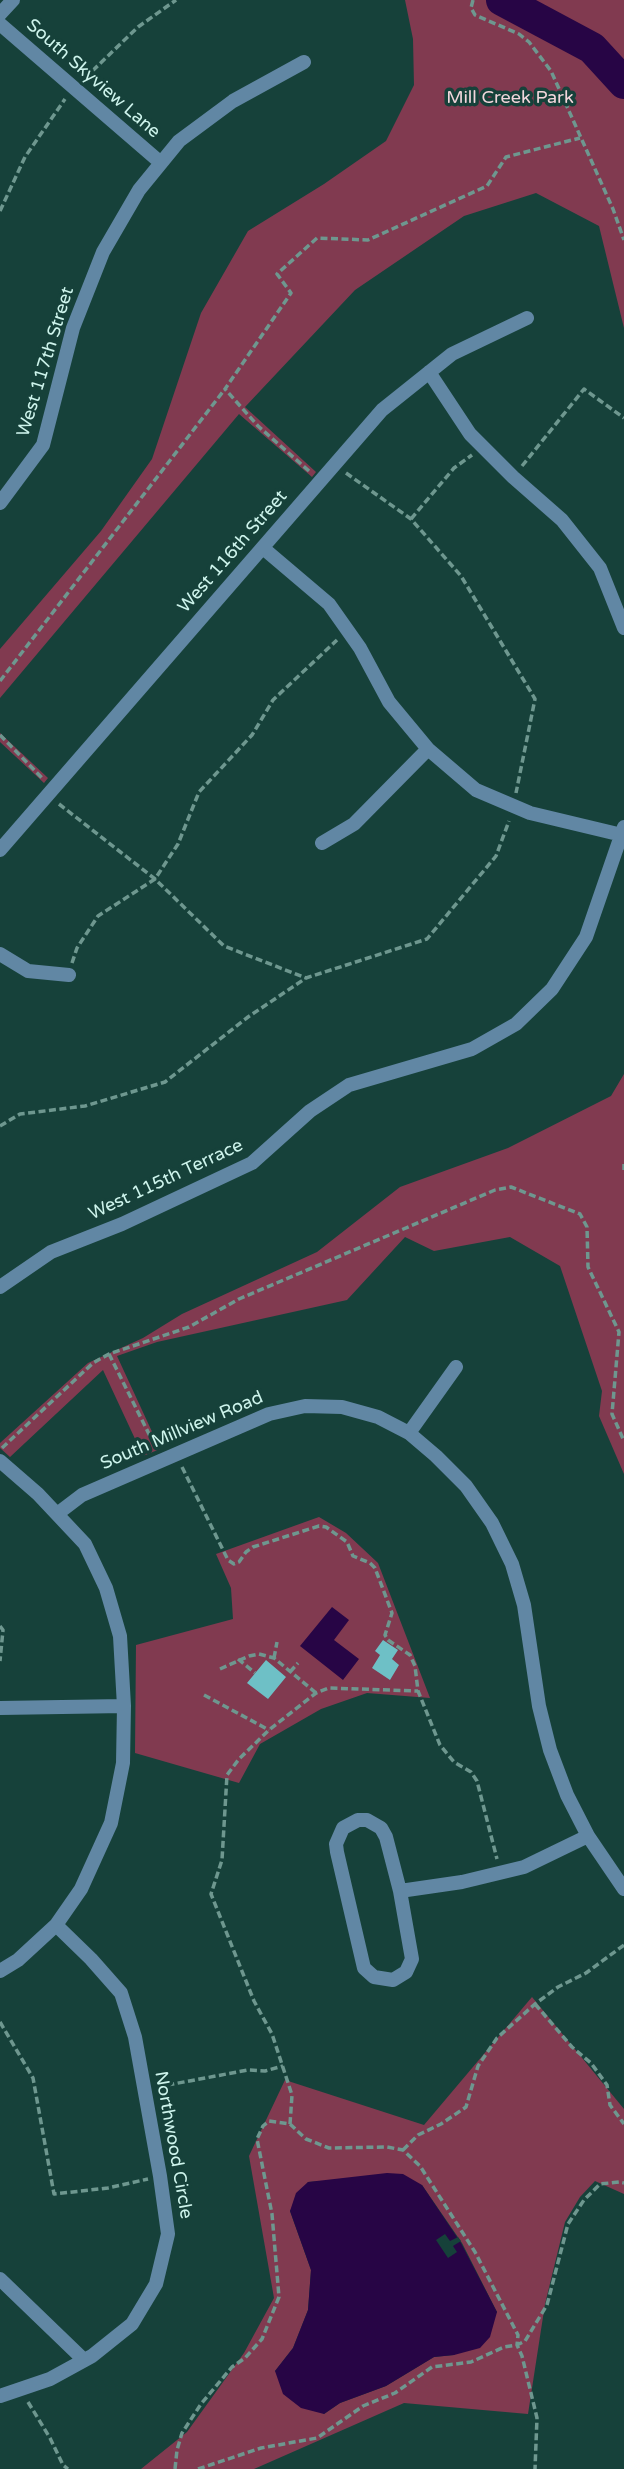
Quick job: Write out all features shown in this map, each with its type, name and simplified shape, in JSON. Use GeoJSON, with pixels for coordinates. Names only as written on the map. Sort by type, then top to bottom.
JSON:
{"type":"FeatureCollection","features":[{"type":"Feature","properties":{"kind":"street"},"geometry":{"type":"LineString","coordinates":[[0,14],[13,0]]}},
{"type":"Feature","properties":{"kind":"street","name":"South Skyview Lane"},"geometry":{"type":"LineString","coordinates":[[0,24],[161,163]]}},
{"type":"Feature","properties":{"kind":"street","name":"West 117th Street"},"geometry":{"type":"LineString","coordinates":[[0,503],[43,445],[73,328],[103,252],[139,190],[179,141],[233,101],[304,62]]}},
{"type":"Feature","properties":{"kind":"street","name":"West 116th Street"},"geometry":{"type":"LineString","coordinates":[[0,850],[382,410],[452,354],[527,318]]}},
{"type":"Feature","properties":{"kind":"street"},"geometry":{"type":"LineString","coordinates":[[429,372],[470,434],[562,520],[600,569],[624,628]]}},
{"type":"Feature","properties":{"kind":"street"},"geometry":{"type":"LineString","coordinates":[[262,548],[328,604],[360,648],[389,702],[428,749],[476,790],[530,813],[623,831]]}},
{"type":"Feature","properties":{"kind":"street"},"geometry":{"type":"LineString","coordinates":[[322,843],[354,824],[428,749]]}},
{"type":"Feature","properties":{"kind":"street","name":"West 115th Terrace"},"geometry":{"type":"LineString","coordinates":[[0,1287],[51,1252],[122,1224],[252,1163],[310,1111],[349,1085],[472,1049],[516,1024],[552,989],[586,937],[623,831]]}},
{"type":"Feature","properties":{"kind":"street"},"geometry":{"type":"LineString","coordinates":[[0,954],[27,971],[69,975]]}},
{"type":"Feature","properties":{"kind":"street"},"geometry":{"type":"LineString","coordinates":[[409,1433],[456,1367]]}},
{"type":"Feature","properties":{"kind":"street","name":"South Millview Road"},"geometry":{"type":"LineString","coordinates":[[57,1514],[82,1495],[269,1413],[305,1406],[342,1407],[377,1417],[409,1433],[466,1486],[492,1523],[512,1564],[524,1605],[539,1706],[550,1750],[567,1796],[588,1836],[624,1889]]}},
{"type":"Feature","properties":{"kind":"street"},"geometry":{"type":"LineString","coordinates":[[0,1461],[38,1494],[85,1545],[106,1588],[120,1636],[124,1706],[122,1763],[111,1824],[81,1889],[56,1925],[18,1960],[0,1971]]}},
{"type":"Feature","properties":{"kind":"street"},"geometry":{"type":"LineString","coordinates":[[0,1708],[124,1706]]}},
{"type":"Feature","properties":{"kind":"street"},"geometry":{"type":"LineString","coordinates":[[367,1820],[382,1828],[400,1891],[412,1959],[406,1972],[400,1977],[380,1980],[368,1973],[362,1961],[337,1852],[336,1844],[343,1828],[350,1823],[367,1820]]}},
{"type":"Feature","properties":{"kind":"street"},"geometry":{"type":"LineString","coordinates":[[400,1891],[524,1867],[588,1836]]}},
{"type":"Feature","properties":{"kind":"street","name":"Northwood Circle"},"geometry":{"type":"LineString","coordinates":[[0,2396],[50,2379],[84,2360],[132,2324],[156,2284],[168,2234],[135,2037],[121,1993],[56,1925]]}},
{"type":"Feature","properties":{"kind":"street"},"geometry":{"type":"LineString","coordinates":[[0,2279],[84,2360]]}},
{"type":"Feature","properties":{"kind":"path"},"geometry":{"type":"LineString","coordinates":[[473,0],[471,8],[474,15],[519,34],[540,54],[551,71],[613,209],[624,240]]}},
{"type":"Feature","properties":{"kind":"path"},"geometry":{"type":"LineString","coordinates":[[0,681],[225,389]]}},
{"type":"Feature","properties":{"kind":"path"},"geometry":{"type":"LineString","coordinates":[[513,477],[584,389],[624,418]]}},
{"type":"Feature","properties":{"kind":"path"},"geometry":{"type":"LineString","coordinates":[[411,519],[454,468],[483,447]]}},
{"type":"Feature","properties":{"kind":"path"},"geometry":{"type":"LineString","coordinates":[[69,975],[77,948],[98,916],[155,880],[178,844],[199,792],[252,735],[273,700],[347,630]]}},
{"type":"Feature","properties":{"kind":"path"},"geometry":{"type":"LineString","coordinates":[[0,735],[44,780],[58,803],[155,880],[224,946],[306,978]]}},
{"type":"Feature","properties":{"kind":"path"},"geometry":{"type":"LineString","coordinates":[[624,1164],[624,1170]]}},
{"type":"Feature","properties":{"kind":"path"},"geometry":{"type":"LineString","coordinates":[[0,1449],[93,1363],[109,1354],[189,1327],[239,1299],[495,1190],[511,1187],[580,1214],[587,1227],[588,1268],[619,1332],[612,1414],[624,1441]]}},
{"type":"Feature","properties":{"kind":"path"},"geometry":{"type":"LineString","coordinates":[[109,1354],[152,1437],[156,1450],[181,1465],[186,1472],[228,1560],[234,1564],[253,1547],[319,1526],[326,1527],[347,1542],[353,1556],[375,1568],[392,1613],[386,1635],[388,1640],[410,1655],[415,1666],[418,1690],[440,1745],[454,1762],[471,1772],[477,1781],[497,1860],[494,1874]]}},
{"type":"Feature","properties":{"kind":"path"},"geometry":{"type":"LineString","coordinates":[[0,1626],[4,1630],[0,1661]]}},
{"type":"Feature","properties":{"kind":"path"},"geometry":{"type":"LineString","coordinates":[[274,1658],[277,1642]]}},
{"type":"Feature","properties":{"kind":"path"},"geometry":{"type":"LineString","coordinates":[[220,1669],[238,1659],[259,1654],[274,1658],[316,1693]]}},
{"type":"Feature","properties":{"kind":"path"},"geometry":{"type":"LineString","coordinates":[[238,1659],[255,1673]]}},
{"type":"Feature","properties":{"kind":"path"},"geometry":{"type":"LineString","coordinates":[[290,1672],[298,1663]]}},
{"type":"Feature","properties":{"kind":"path"},"geometry":{"type":"LineString","coordinates":[[290,2124],[292,2095],[284,2066],[254,2001],[211,1894],[222,1860],[227,1775],[239,1759],[269,1730],[316,1693],[329,1688],[418,1690]]}},
{"type":"Feature","properties":{"kind":"path"},"geometry":{"type":"LineString","coordinates":[[204,1695],[269,1730]]}},
{"type":"Feature","properties":{"kind":"path"},"geometry":{"type":"LineString","coordinates":[[403,2150],[418,2135],[441,2124],[466,2106],[478,2066],[497,2038],[558,1987],[586,1973],[624,1945]]}},
{"type":"Feature","properties":{"kind":"path"},"geometry":{"type":"LineString","coordinates":[[535,2004],[572,2047],[591,2063],[607,2085],[610,2105],[624,2124]]}},
{"type":"Feature","properties":{"kind":"path"},"geometry":{"type":"LineString","coordinates":[[0,2022],[33,2078],[54,2194],[108,2188],[160,2176]]}},
{"type":"Feature","properties":{"kind":"path"},"geometry":{"type":"LineString","coordinates":[[144,2090],[248,2070],[265,2071],[284,2066]]}},
{"type":"Feature","properties":{"kind":"path"},"geometry":{"type":"LineString","coordinates":[[176,2469],[182,2432],[232,2367],[245,2358],[262,2339],[279,2297],[272,2214],[257,2139],[263,2126],[269,2121],[290,2124],[306,2138],[330,2148],[387,2147],[403,2150],[420,2166],[464,2235],[518,2335],[517,2345],[537,2418],[535,2469]]}},
{"type":"Feature","properties":{"kind":"path"},"geometry":{"type":"LineString","coordinates":[[198,2469],[261,2448],[317,2438],[363,2406],[395,2393],[432,2367],[471,2362],[525,2341],[547,2305],[568,2224],[584,2200],[600,2184],[624,2183]]}},
{"type":"Feature","properties":{"kind":"path"},"geometry":{"type":"LineString","coordinates":[[459,2239],[464,2235]]}},
{"type":"Feature","properties":{"kind":"path"},"geometry":{"type":"LineString","coordinates":[[19,2388],[50,2438],[63,2465],[68,2469]]}},
{"type":"Feature","properties":{"kind":"green space","name":"Mill Creek Park"},"geometry":{"type":"Polygon","coordinates":[[[405,0],[624,0],[624,328],[599,226],[536,193],[464,216],[355,290],[245,407],[316,472],[312,477],[239,414],[0,698],[0,649],[101,531],[152,459],[201,313],[248,231],[324,184],[386,141],[414,85],[413,39],[405,0]]]}},
{"type":"Feature","properties":{"kind":"green space"},"geometry":{"type":"Polygon","coordinates":[[[0,733],[48,778],[44,783],[0,742],[0,733]]]}},
{"type":"Feature","properties":{"kind":"green space"},"geometry":{"type":"Polygon","coordinates":[[[624,1074],[624,1474],[599,1416],[602,1391],[560,1266],[510,1237],[434,1251],[405,1237],[347,1300],[157,1342],[117,1356],[160,1449],[143,1456],[103,1370],[10,1457],[0,1448],[0,1443],[88,1363],[143,1338],[182,1314],[317,1252],[400,1187],[508,1148],[611,1096],[624,1074]]]}},
{"type":"Feature","properties":{"kind":"green space"},"geometry":{"type":"Polygon","coordinates":[[[319,1517],[346,1533],[378,1563],[430,1698],[367,1693],[321,1709],[260,1744],[239,1783],[135,1753],[136,1645],[233,1619],[231,1588],[216,1554],[319,1517]]]}},
{"type":"Feature","properties":{"kind":"green space"},"geometry":{"type":"Polygon","coordinates":[[[532,1997],[624,2109],[624,2194],[595,2181],[580,2197],[565,2222],[545,2304],[528,2414],[404,2403],[254,2469],[141,2469],[187,2432],[244,2353],[274,2298],[249,2156],[285,2080],[424,2125],[532,1997]],[[308,2182],[290,2211],[311,2270],[308,2310],[293,2348],[275,2371],[324,2414],[340,2403],[386,2386],[434,2357],[454,2355],[497,2312],[462,2243],[422,2185],[308,2182]]]}},
{"type":"Feature","properties":{"kind":"shaded area"},"geometry":{"type":"Polygon","coordinates":[[[332,1607],[349,1620],[334,1640],[359,1659],[343,1680],[300,1646],[332,1607]]]}},
{"type":"Feature","properties":{"kind":"shaded area"},"geometry":{"type":"Polygon","coordinates":[[[387,2173],[403,2174],[422,2185],[461,2243],[497,2312],[490,2337],[480,2348],[434,2357],[386,2386],[340,2403],[324,2414],[301,2408],[283,2394],[275,2371],[293,2348],[308,2310],[311,2270],[290,2211],[296,2193],[308,2182],[387,2173]]]}},
{"type":"Feature","properties":{"kind":"pier"},"geometry":{"type":"Polygon","coordinates":[[[445,2234],[450,2241],[458,2237],[461,2241],[453,2246],[457,2252],[448,2258],[436,2240],[445,2234]]]}},
{"type":"Feature","properties":{"kind":"building"},"geometry":{"type":"Polygon","coordinates":[[[383,1640],[398,1650],[392,1659],[399,1665],[390,1680],[372,1668],[380,1655],[375,1651],[383,1640]]]}},
{"type":"Feature","properties":{"kind":"building"},"geometry":{"type":"Polygon","coordinates":[[[266,1660],[286,1677],[268,1699],[247,1683],[266,1660]]]}},
{"type":"Feature","properties":{"kind":"waterway"},"geometry":{"type":"LineString","coordinates":[[502,0],[592,48],[624,83]]}}]}
